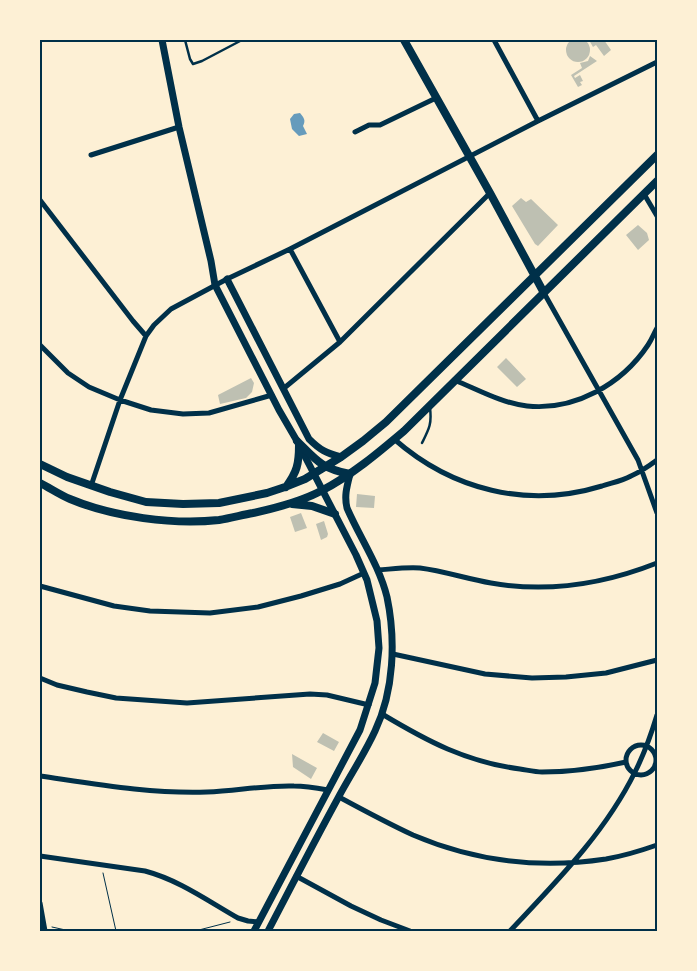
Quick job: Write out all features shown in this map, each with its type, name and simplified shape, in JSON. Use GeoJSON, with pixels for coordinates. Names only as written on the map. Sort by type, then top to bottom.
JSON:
{"type":"FeatureCollection","features":[{"type":"Feature","properties":{"kind":"main road"},"geometry":{"type":"LineString","coordinates":[[404,40],[544,292]]}},
{"type":"Feature","properties":{"kind":"main road"},"geometry":{"type":"LineString","coordinates":[[40,464],[67,477],[110,492],[146,502],[183,504],[219,503],[267,493],[313,474],[341,457],[386,422],[657,155]]}},
{"type":"Feature","properties":{"kind":"main road"},"geometry":{"type":"LineString","coordinates":[[40,483],[70,499],[111,512],[150,519],[180,521],[219,520],[272,509],[290,504],[322,490],[350,474],[394,439],[657,181]]}},
{"type":"Feature","properties":{"kind":"main road"},"geometry":{"type":"LineString","coordinates":[[298,443],[325,467],[350,474]]}},
{"type":"Feature","properties":{"kind":"main road"},"geometry":{"type":"LineString","coordinates":[[285,487],[297,470],[299,459],[298,443]]}},
{"type":"Feature","properties":{"kind":"main road"},"geometry":{"type":"LineString","coordinates":[[290,504],[312,506],[335,514]]}},
{"type":"Feature","properties":{"kind":"street"},"geometry":{"type":"LineString","coordinates":[[162,40],[179,126],[215,285],[356,555],[364,573],[377,621],[379,648],[375,683],[360,730],[254,931]]}},
{"type":"Feature","properties":{"kind":"street"},"geometry":{"type":"LineString","coordinates":[[494,40],[538,121]]}},
{"type":"Feature","properties":{"kind":"street"},"geometry":{"type":"LineString","coordinates":[[91,486],[120,400],[146,336],[154,325],[171,309],[657,62]]}},
{"type":"Feature","properties":{"kind":"street"},"geometry":{"type":"LineString","coordinates":[[355,132],[370,125],[380,125],[436,98]]}},
{"type":"Feature","properties":{"kind":"street"},"geometry":{"type":"LineString","coordinates":[[91,154],[179,126]]}},
{"type":"Feature","properties":{"kind":"street"},"geometry":{"type":"LineString","coordinates":[[283,390],[340,342],[490,193]]}},
{"type":"Feature","properties":{"kind":"street"},"geometry":{"type":"LineString","coordinates":[[644,194],[657,216]]}},
{"type":"Feature","properties":{"kind":"street"},"geometry":{"type":"LineString","coordinates":[[40,200],[146,336]]}},
{"type":"Feature","properties":{"kind":"street"},"geometry":{"type":"LineString","coordinates":[[290,249],[340,342]]}},
{"type":"Feature","properties":{"kind":"street"},"geometry":{"type":"LineString","coordinates":[[227,279],[309,439],[323,451],[341,457]]}},
{"type":"Feature","properties":{"kind":"street"},"geometry":{"type":"LineString","coordinates":[[544,292],[638,460],[657,513]]}},
{"type":"Feature","properties":{"kind":"street"},"geometry":{"type":"LineString","coordinates":[[454,380],[508,402],[527,406],[550,406],[571,402],[587,397],[599,390],[632,365],[649,344],[657,328]]}},
{"type":"Feature","properties":{"kind":"street"},"geometry":{"type":"LineString","coordinates":[[40,345],[68,373],[90,387],[120,400],[151,410],[183,414],[209,413],[272,396]]}},
{"type":"Feature","properties":{"kind":"street"},"geometry":{"type":"LineString","coordinates":[[394,439],[408,451],[448,475],[468,484],[503,494],[546,496],[573,494],[611,484],[631,476],[657,460]]}},
{"type":"Feature","properties":{"kind":"street"},"geometry":{"type":"LineString","coordinates":[[268,931],[338,796],[365,751],[382,714],[386,698],[393,654],[387,600],[378,570],[345,501],[345,491],[350,474]]}},
{"type":"Feature","properties":{"kind":"street"},"geometry":{"type":"LineString","coordinates":[[378,570],[419,568],[513,586],[546,587],[580,585],[608,579],[657,563]]}},
{"type":"Feature","properties":{"kind":"street"},"geometry":{"type":"LineString","coordinates":[[40,586],[114,606],[150,611],[210,613],[258,607],[301,596],[340,584],[364,573]]}},
{"type":"Feature","properties":{"kind":"street"},"geometry":{"type":"LineString","coordinates":[[393,654],[485,674],[532,678],[606,673],[657,660]]}},
{"type":"Feature","properties":{"kind":"street"},"geometry":{"type":"LineString","coordinates":[[40,678],[56,684],[116,698],[187,704],[310,694],[327,695],[369,705]]}},
{"type":"Feature","properties":{"kind":"street"},"geometry":{"type":"LineString","coordinates":[[382,714],[442,747],[483,762],[541,772],[574,771],[626,762]]}},
{"type":"Feature","properties":{"kind":"street"},"geometry":{"type":"LineString","coordinates":[[510,931],[586,847],[602,826],[634,773],[647,745],[657,715]]}},
{"type":"Feature","properties":{"kind":"street"},"geometry":{"type":"LineString","coordinates":[[636,745],[647,745],[657,755],[653,770],[644,775],[634,773],[626,762],[628,752],[636,745]]}},
{"type":"Feature","properties":{"kind":"street"},"geometry":{"type":"LineString","coordinates":[[40,776],[105,786],[173,792],[208,792],[293,786],[309,786],[328,790]]}},
{"type":"Feature","properties":{"kind":"street"},"geometry":{"type":"LineString","coordinates":[[338,796],[414,835],[460,852],[483,857],[540,864],[572,862],[607,859],[657,845]]}},
{"type":"Feature","properties":{"kind":"street"},"geometry":{"type":"LineString","coordinates":[[40,856],[158,874],[238,918],[259,922]]}},
{"type":"Feature","properties":{"kind":"street"},"geometry":{"type":"LineString","coordinates":[[296,876],[398,929],[410,931]]}},
{"type":"Feature","properties":{"kind":"street"},"geometry":{"type":"LineString","coordinates":[[40,903],[45,931]]}},
{"type":"Feature","properties":{"kind":"lane"},"geometry":{"type":"LineString","coordinates":[[185,40],[193,64],[242,40]]}},
{"type":"Feature","properties":{"kind":"lane"},"geometry":{"type":"LineString","coordinates":[[422,443],[431,423],[430,404]]}},
{"type":"Feature","properties":{"kind":"path"},"geometry":{"type":"LineString","coordinates":[[102,869],[116,931]]}},
{"type":"Feature","properties":{"kind":"path"},"geometry":{"type":"LineString","coordinates":[[195,931],[233,922]]}},
{"type":"Feature","properties":{"kind":"path"},"geometry":{"type":"LineString","coordinates":[[52,926],[70,931]]}},
{"type":"Feature","properties":{"kind":"water"},"geometry":{"type":"Polygon","coordinates":[[[300,113],[304,119],[303,126],[307,134],[299,136],[292,129],[290,119],[294,114],[300,113]]]}},
{"type":"Feature","properties":{"kind":"building"},"geometry":{"type":"Polygon","coordinates":[[[578,38],[586,42],[590,50],[586,58],[578,62],[570,58],[566,50],[570,42],[578,38]]]}},
{"type":"Feature","properties":{"kind":"building"},"geometry":{"type":"Polygon","coordinates":[[[589,40],[604,40],[611,50],[604,56],[596,45],[593,47],[589,40]]]}},
{"type":"Feature","properties":{"kind":"building"},"geometry":{"type":"Polygon","coordinates":[[[590,56],[597,61],[574,76],[575,78],[580,75],[583,81],[580,82],[582,85],[578,87],[571,75],[582,68],[580,63],[588,61],[590,56]]]}},
{"type":"Feature","properties":{"kind":"building"},"geometry":{"type":"Polygon","coordinates":[[[521,198],[526,202],[531,199],[558,225],[538,246],[512,206],[521,198]]]}},
{"type":"Feature","properties":{"kind":"building"},"geometry":{"type":"Polygon","coordinates":[[[638,225],[647,233],[649,240],[638,250],[626,235],[638,225]]]}},
{"type":"Feature","properties":{"kind":"building"},"geometry":{"type":"Polygon","coordinates":[[[506,358],[526,379],[517,387],[497,367],[506,358]]]}},
{"type":"Feature","properties":{"kind":"building"},"geometry":{"type":"Polygon","coordinates":[[[251,378],[254,383],[252,392],[246,398],[220,404],[218,395],[251,378]]]}},
{"type":"Feature","properties":{"kind":"building"},"geometry":{"type":"Polygon","coordinates":[[[357,494],[375,496],[374,508],[356,507],[357,494]]]}},
{"type":"Feature","properties":{"kind":"building"},"geometry":{"type":"Polygon","coordinates":[[[301,513],[307,528],[295,532],[290,517],[301,513]]]}},
{"type":"Feature","properties":{"kind":"building"},"geometry":{"type":"Polygon","coordinates":[[[324,521],[328,534],[327,537],[321,540],[316,524],[324,521]]]}},
{"type":"Feature","properties":{"kind":"building"},"geometry":{"type":"Polygon","coordinates":[[[323,733],[339,742],[334,751],[317,742],[323,733]]]}},
{"type":"Feature","properties":{"kind":"building"},"geometry":{"type":"Polygon","coordinates":[[[292,754],[317,768],[311,779],[293,767],[292,754]]]}}]}
